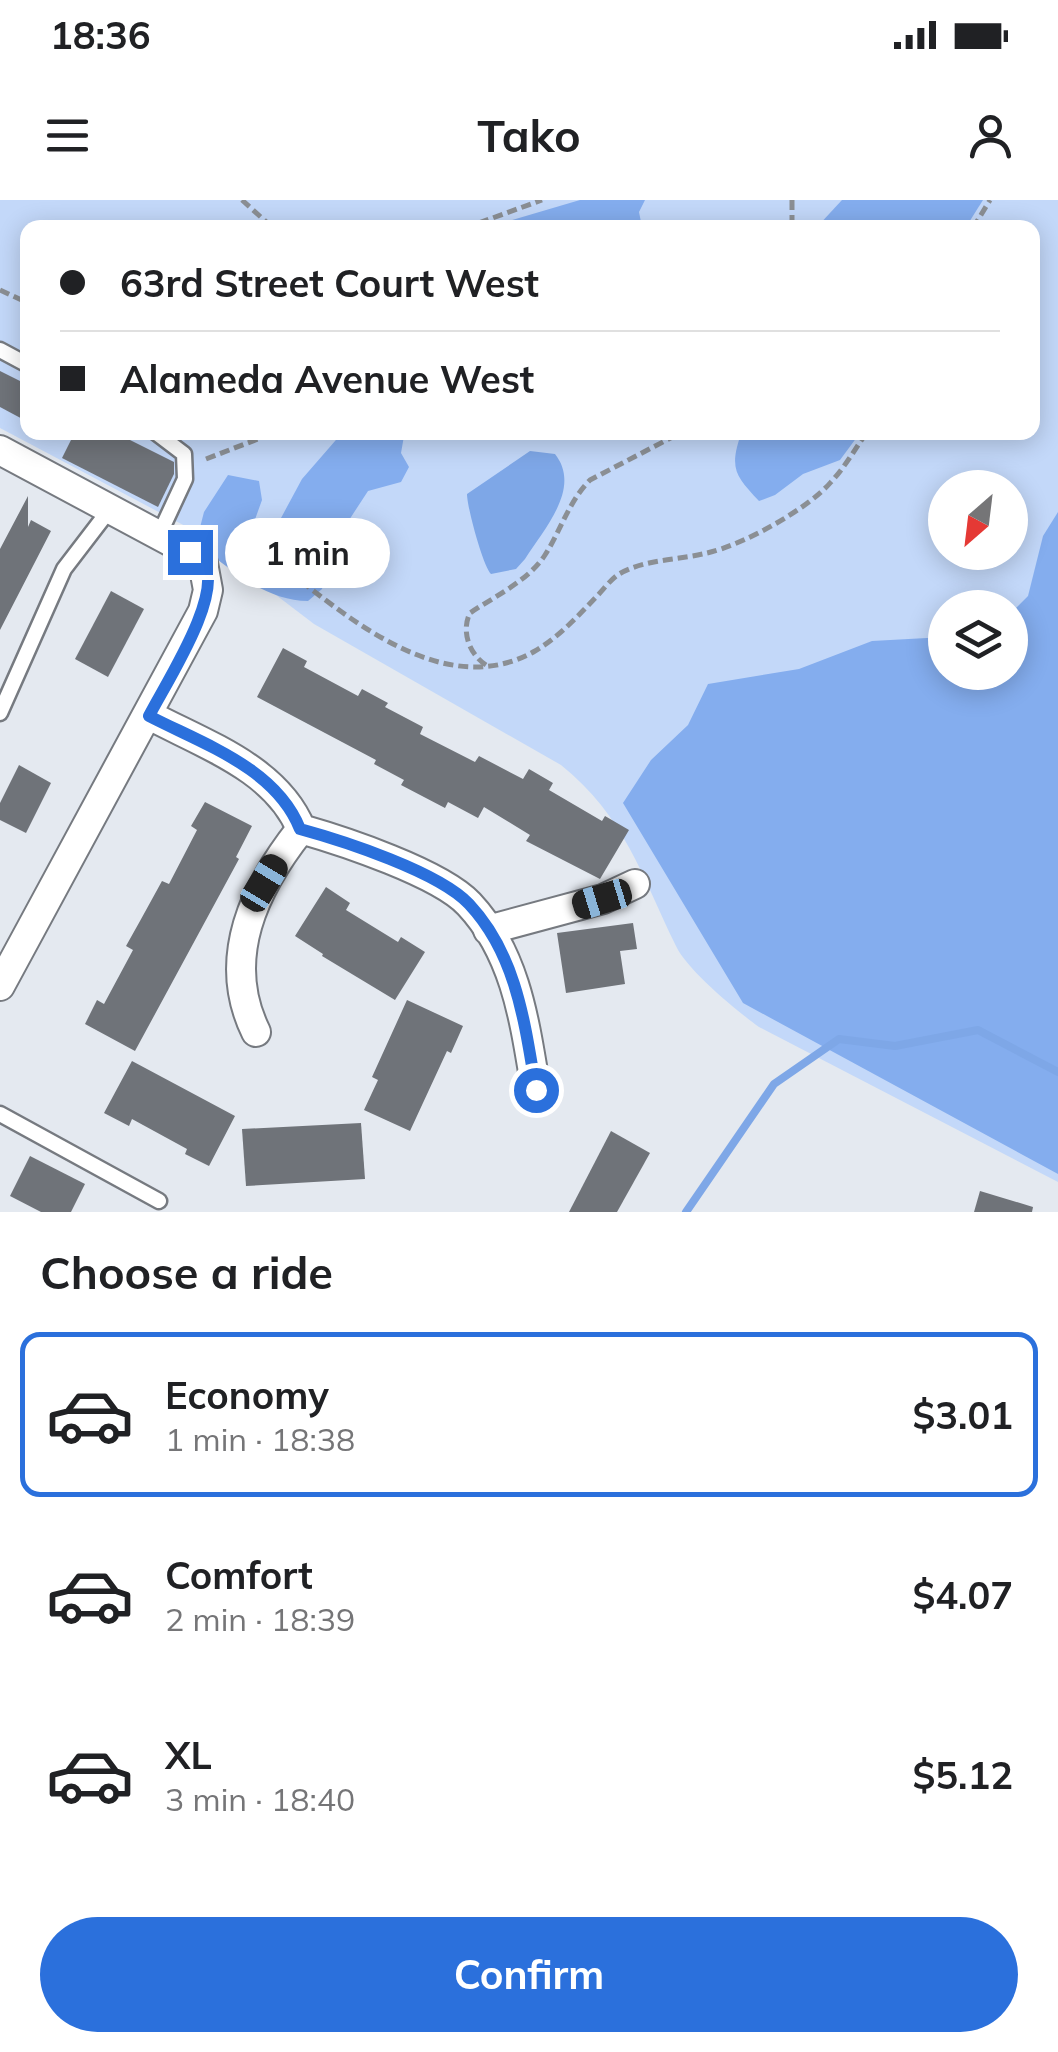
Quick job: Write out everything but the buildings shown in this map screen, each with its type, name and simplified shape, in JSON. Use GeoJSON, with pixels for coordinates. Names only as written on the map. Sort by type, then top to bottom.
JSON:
{"type":"FeatureCollection","features":[{"type":"Feature","properties":{"kind":"street"},"geometry":{"type":"LineString","coordinates":[[0,450],[190,552],[204,563],[208,574],[203,610],[0,986]]}},
{"type":"Feature","properties":{"kind":"street"},"geometry":{"type":"LineString","coordinates":[[149,716],[262,777],[283,796],[300,829],[369,850],[467,901],[510,970],[522,1010],[536,1090]]}},
{"type":"Feature","properties":{"kind":"street"},"geometry":{"type":"LineString","coordinates":[[256,1032],[241,992],[242,937],[264,883],[300,829]]}},
{"type":"Feature","properties":{"kind":"street"},"geometry":{"type":"LineString","coordinates":[[488,930],[574,908],[635,884]]}},
{"type":"Feature","properties":{"kind":"lane"},"geometry":{"type":"LineString","coordinates":[[159,536],[186,479],[184,454],[166,440]]}},
{"type":"Feature","properties":{"kind":"lane"},"geometry":{"type":"LineString","coordinates":[[0,712],[64,570],[110,509]]}},
{"type":"Feature","properties":{"kind":"lane"},"geometry":{"type":"LineString","coordinates":[[0,1114],[159,1201]]}},
{"type":"Feature","properties":{"kind":"path"},"geometry":{"type":"LineString","coordinates":[[242,200],[265,220]]}},
{"type":"Feature","properties":{"kind":"path"},"geometry":{"type":"LineString","coordinates":[[487,220],[542,200]]}},
{"type":"Feature","properties":{"kind":"path"},"geometry":{"type":"LineString","coordinates":[[206,459],[257,440]]}},
{"type":"Feature","properties":{"kind":"path"},"geometry":{"type":"LineString","coordinates":[[490,667],[480,662],[465,630],[470,613],[527,575],[543,557],[579,491],[590,480],[667,440]]}},
{"type":"Feature","properties":{"kind":"path"},"geometry":{"type":"LineString","coordinates":[[278,563],[349,618],[413,652],[441,663],[490,667],[532,652],[560,634],[618,575],[656,561],[714,552],[799,510],[830,484],[861,440]]}},
{"type":"Feature","properties":{"kind":"shaded area"},"geometry":{"type":"Polygon","coordinates":[[[0,200],[1058,200],[1058,1182],[759,1027],[726,1001],[682,956],[616,826],[561,765],[314,624],[187,527],[23,440],[1040,440],[1040,220],[20,220],[20,439],[0,428],[0,200]]]}},
{"type":"Feature","properties":{"kind":"shaded area"},"geometry":{"type":"Polygon","coordinates":[[[580,200],[645,200],[639,212],[641,220],[512,220],[580,200]]]}},
{"type":"Feature","properties":{"kind":"shaded area"},"geometry":{"type":"Polygon","coordinates":[[[842,200],[983,200],[970,220],[823,220],[842,200]]]}},
{"type":"Feature","properties":{"kind":"shaded area"},"geometry":{"type":"Polygon","coordinates":[[[336,440],[403,440],[401,453],[409,467],[401,482],[368,491],[338,537],[322,589],[308,601],[292,600],[262,589],[196,543],[204,512],[228,475],[259,481],[262,500],[253,525],[264,535],[274,531],[302,479],[336,440]]]}},
{"type":"Feature","properties":{"kind":"shaded area"},"geometry":{"type":"Polygon","coordinates":[[[739,440],[855,440],[840,460],[803,474],[775,495],[759,501],[740,479],[735,458],[739,440]]]}},
{"type":"Feature","properties":{"kind":"shaded area"},"geometry":{"type":"Polygon","coordinates":[[[530,451],[555,454],[562,467],[562,494],[550,522],[525,559],[516,569],[491,574],[476,536],[467,494],[530,451]]]}},
{"type":"Feature","properties":{"kind":"shaded area"},"geometry":{"type":"Polygon","coordinates":[[[1058,512],[1058,1174],[743,1003],[623,803],[651,760],[688,725],[708,684],[799,669],[872,641],[928,638],[928,690],[1028,690],[1028,596],[1043,536],[1058,512]]]}},
{"type":"Feature","properties":{"kind":"waterway"},"geometry":{"type":"LineString","coordinates":[[686,1212],[774,1084],[839,1039],[895,1046],[978,1030],[1058,1072]]}},
{"type":"Feature","properties":{"kind":"route"},"geometry":{"type":"LineString","coordinates":[[190,552],[204,563],[208,574],[203,610],[149,716],[262,777],[294,811],[300,829],[369,850],[467,901],[483,921],[510,970],[522,1010],[536,1090]]}}]}
